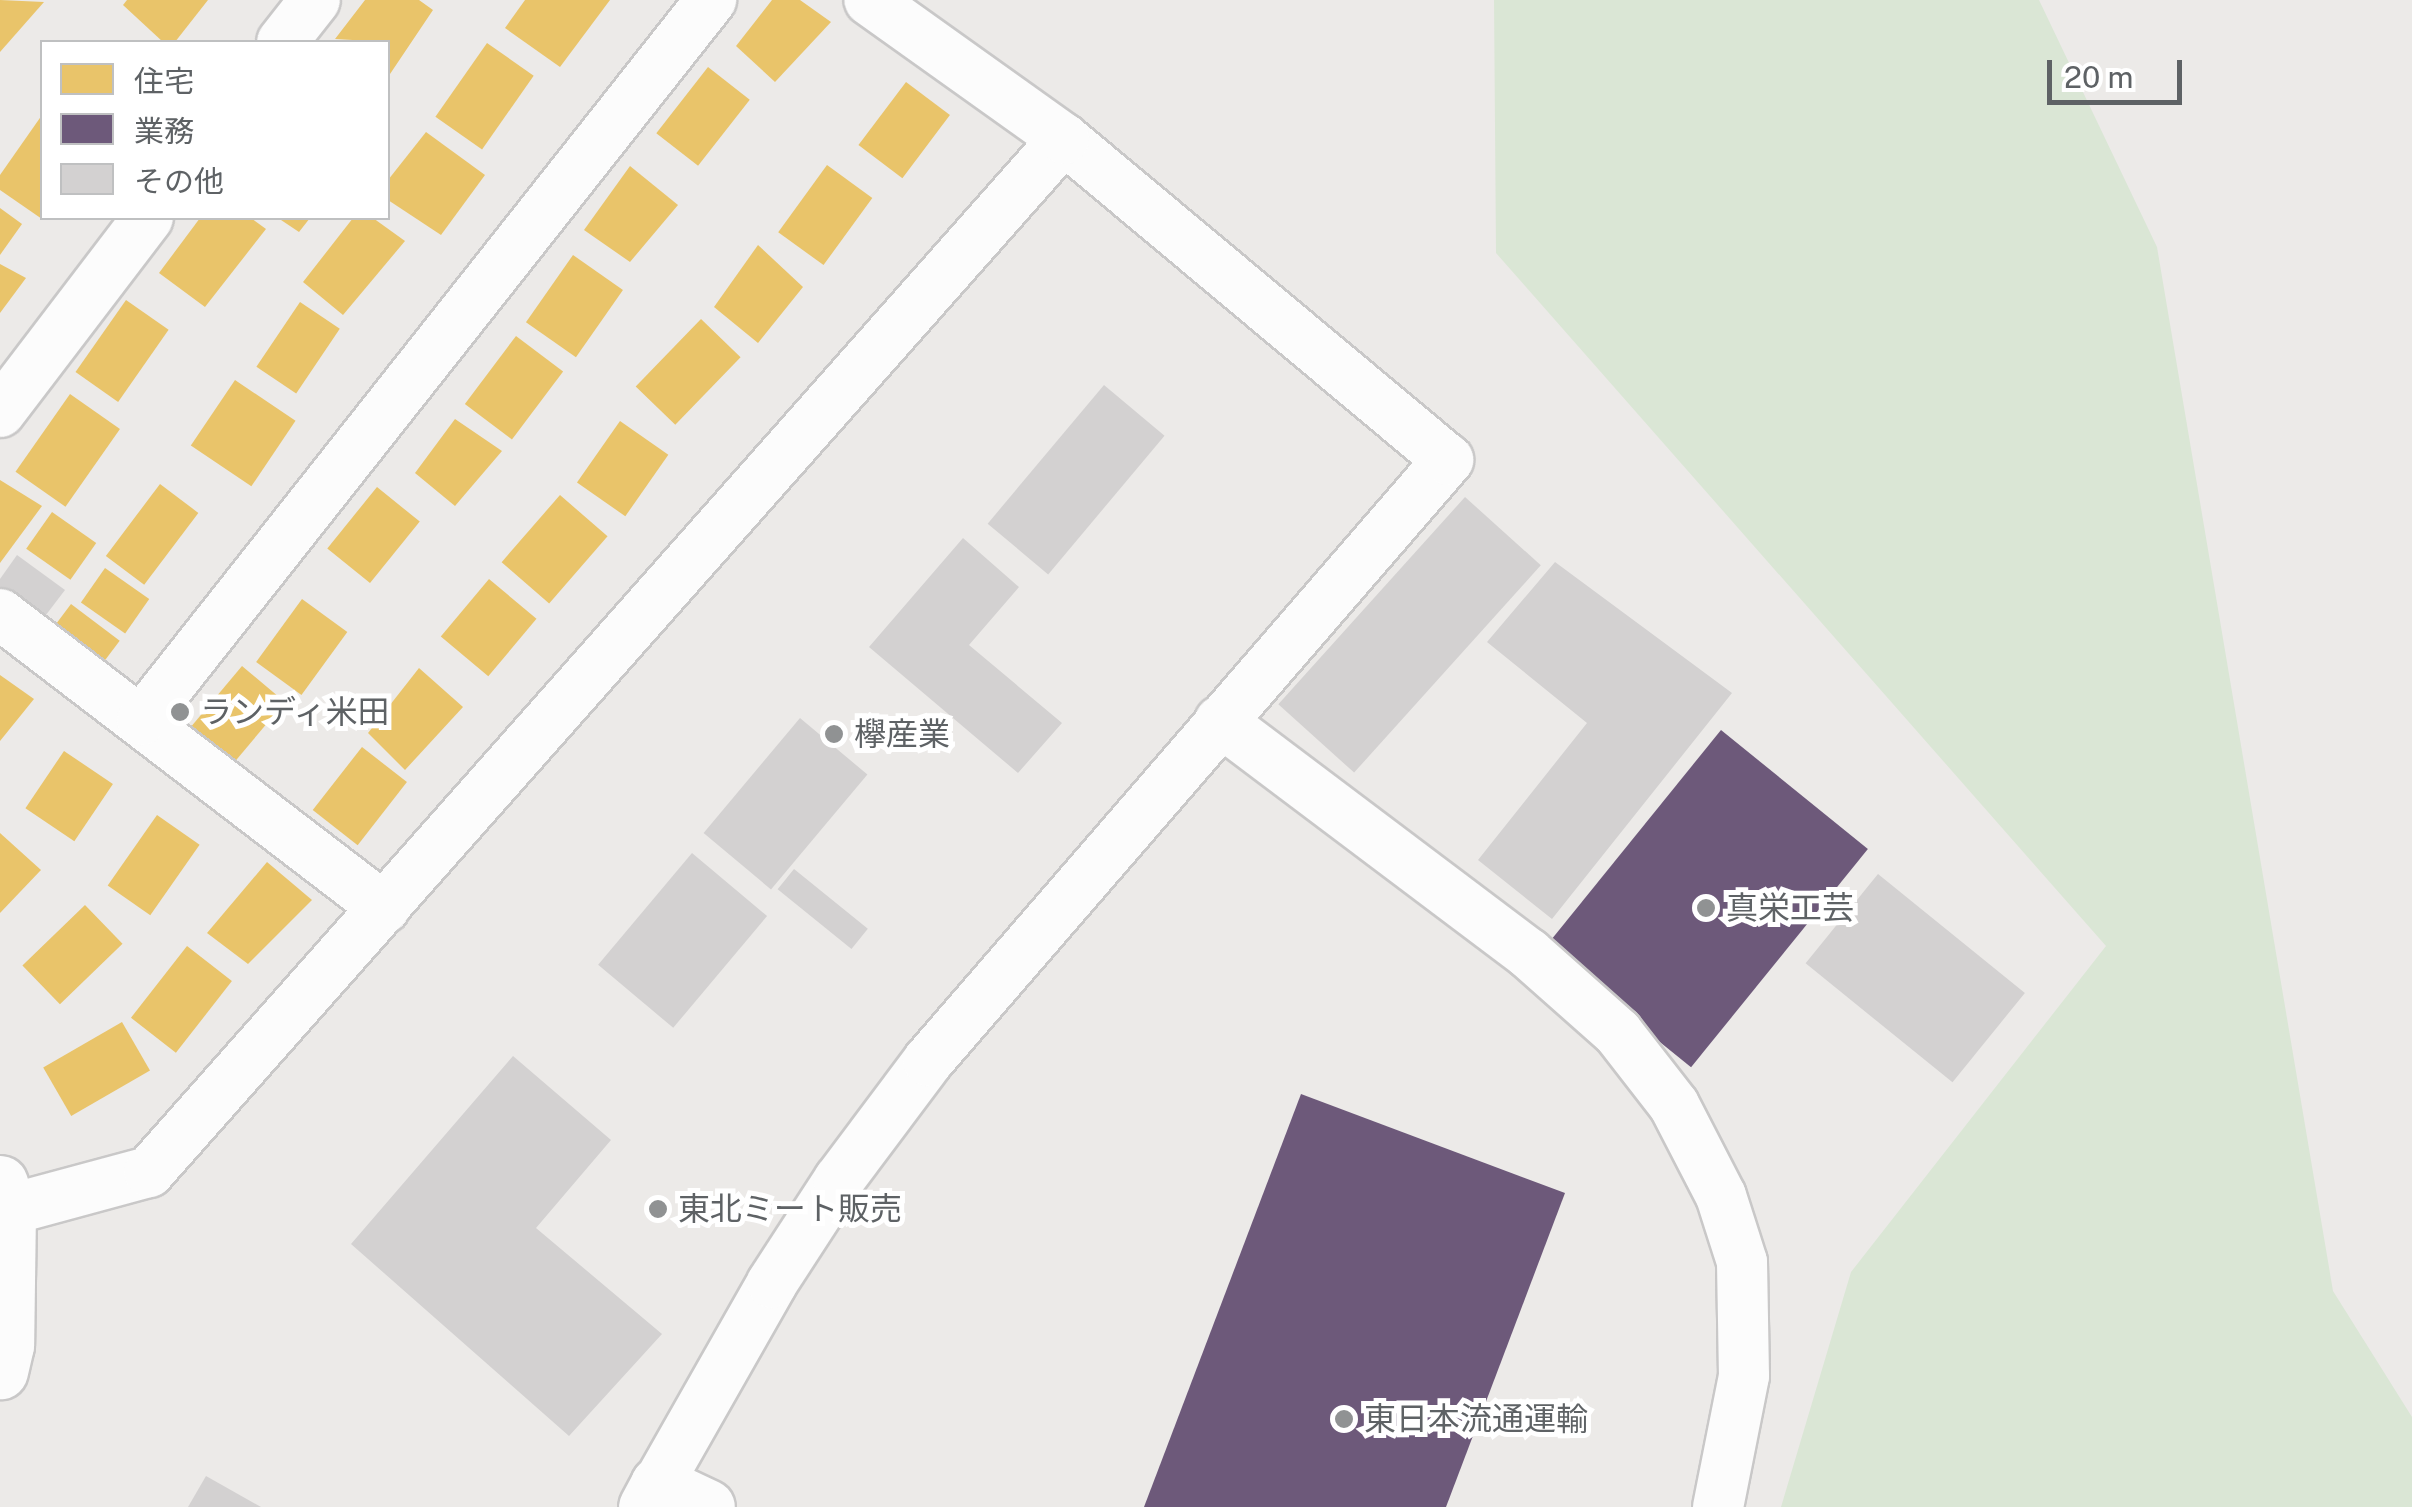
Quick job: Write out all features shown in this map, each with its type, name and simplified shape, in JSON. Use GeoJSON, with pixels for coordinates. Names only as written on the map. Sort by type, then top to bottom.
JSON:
{"type":"FeatureCollection","features":[{"type":"Feature","properties":{"kind":"street"},"geometry":{"type":"LineString","coordinates":[[284,40],[315,0]]}},
{"type":"Feature","properties":{"kind":"street"},"geometry":{"type":"LineString","coordinates":[[142,720],[711,0]]}},
{"type":"Feature","properties":{"kind":"street"},"geometry":{"type":"LineString","coordinates":[[707,1507],[652,1496],[772,1283],[839,1180],[928,1061],[1448,460],[1064,139],[870,0]]}},
{"type":"Feature","properties":{"kind":"street"},"geometry":{"type":"LineString","coordinates":[[0,1371],[6,1345],[4,1196],[149,1172],[1064,139]]}},
{"type":"Feature","properties":{"kind":"street"},"geometry":{"type":"LineString","coordinates":[[0,412],[146,220]]}},
{"type":"Feature","properties":{"kind":"street"},"geometry":{"type":"LineString","coordinates":[[0,614],[386,908]]}},
{"type":"Feature","properties":{"kind":"street"},"geometry":{"type":"LineString","coordinates":[[1220,721],[1528,953],[1618,1034],[1674,1105],[1722,1196],[1742,1262],[1744,1376],[1718,1507]]}},
{"type":"Feature","properties":{"kind":"green space"},"geometry":{"type":"Polygon","coordinates":[[[1494,0],[2039,0],[2157,247],[2333,1291],[2412,1417],[2412,1507],[1781,1507],[1851,1272],[2106,946],[1496,253],[1494,0]]]}},
{"type":"Feature","properties":{"kind":"building: 住宅"},"geometry":{"type":"Polygon","coordinates":[[[0,0],[44,2],[0,52],[0,0]]]}},
{"type":"Feature","properties":{"kind":"building: 住宅"},"geometry":{"type":"Polygon","coordinates":[[[127,0],[208,0],[177,40],[161,40],[123,5],[127,0]]]}},
{"type":"Feature","properties":{"kind":"building: 住宅"},"geometry":{"type":"Polygon","coordinates":[[[365,0],[419,0],[433,10],[390,74],[390,40],[335,39],[365,0]]]}},
{"type":"Feature","properties":{"kind":"building: 住宅"},"geometry":{"type":"Polygon","coordinates":[[[525,0],[610,0],[560,67],[505,28],[525,0]]]}},
{"type":"Feature","properties":{"kind":"building: 住宅"},"geometry":{"type":"Polygon","coordinates":[[[772,0],[800,0],[831,22],[775,82],[736,46],[772,0]]]}},
{"type":"Feature","properties":{"kind":"building: 住宅"},"geometry":{"type":"Polygon","coordinates":[[[487,43],[534,76],[482,149],[435,117],[487,43]]]}},
{"type":"Feature","properties":{"kind":"building: 住宅"},"geometry":{"type":"Polygon","coordinates":[[[708,67],[750,100],[698,166],[656,133],[708,67]]]}},
{"type":"Feature","properties":{"kind":"building: 住宅"},"geometry":{"type":"Polygon","coordinates":[[[906,82],[950,115],[902,178],[858,145],[906,82]]]}},
{"type":"Feature","properties":{"kind":"building: 住宅"},"geometry":{"type":"Polygon","coordinates":[[[40,118],[40,218],[0,190],[0,175],[40,118]]]}},
{"type":"Feature","properties":{"kind":"building: 住宅"},"geometry":{"type":"Polygon","coordinates":[[[426,132],[485,175],[441,235],[390,201],[390,177],[426,132]]]}},
{"type":"Feature","properties":{"kind":"building: 住宅"},"geometry":{"type":"Polygon","coordinates":[[[827,165],[872,198],[824,265],[778,232],[827,165]]]}},
{"type":"Feature","properties":{"kind":"building: 住宅"},"geometry":{"type":"Polygon","coordinates":[[[630,166],[678,205],[630,262],[584,230],[630,166]]]}},
{"type":"Feature","properties":{"kind":"building: 住宅"},"geometry":{"type":"Polygon","coordinates":[[[0,208],[22,224],[0,255],[0,208]]]}},
{"type":"Feature","properties":{"kind":"building: 住宅"},"geometry":{"type":"Polygon","coordinates":[[[199,220],[254,220],[266,229],[205,307],[159,273],[199,220]]]}},
{"type":"Feature","properties":{"kind":"building: 住宅"},"geometry":{"type":"Polygon","coordinates":[[[281,220],[308,220],[299,232],[281,220]]]}},
{"type":"Feature","properties":{"kind":"building: 住宅"},"geometry":{"type":"Polygon","coordinates":[[[351,220],[376,220],[405,241],[343,315],[303,282],[351,220]]]}},
{"type":"Feature","properties":{"kind":"building: 住宅"},"geometry":{"type":"Polygon","coordinates":[[[758,245],[803,287],[758,343],[714,307],[758,245]]]}},
{"type":"Feature","properties":{"kind":"building: 住宅"},"geometry":{"type":"Polygon","coordinates":[[[573,255],[623,290],[576,357],[526,322],[573,255]]]}},
{"type":"Feature","properties":{"kind":"building: 住宅"},"geometry":{"type":"Polygon","coordinates":[[[0,264],[26,278],[0,313],[0,264]]]}},
{"type":"Feature","properties":{"kind":"building: 住宅"},"geometry":{"type":"Polygon","coordinates":[[[126,300],[169,330],[118,402],[76,372],[126,300]]]}},
{"type":"Feature","properties":{"kind":"building: 住宅"},"geometry":{"type":"Polygon","coordinates":[[[300,302],[340,329],[296,394],[256,367],[300,302]]]}},
{"type":"Feature","properties":{"kind":"building: 住宅"},"geometry":{"type":"Polygon","coordinates":[[[701,319],[741,357],[675,425],[636,387],[701,319]]]}},
{"type":"Feature","properties":{"kind":"building: 住宅"},"geometry":{"type":"Polygon","coordinates":[[[516,336],[563,372],[512,439],[465,404],[516,336]]]}},
{"type":"Feature","properties":{"kind":"building: 住宅"},"geometry":{"type":"Polygon","coordinates":[[[235,380],[296,421],[251,486],[191,445],[235,380]]]}},
{"type":"Feature","properties":{"kind":"building: 住宅"},"geometry":{"type":"Polygon","coordinates":[[[70,394],[120,429],[65,507],[16,472],[70,394]]]}},
{"type":"Feature","properties":{"kind":"building: 住宅"},"geometry":{"type":"Polygon","coordinates":[[[455,419],[502,451],[455,506],[415,473],[455,419]]]}},
{"type":"Feature","properties":{"kind":"building: 住宅"},"geometry":{"type":"Polygon","coordinates":[[[620,421],[668,455],[625,516],[577,482],[620,421]]]}},
{"type":"Feature","properties":{"kind":"building: 住宅"},"geometry":{"type":"Polygon","coordinates":[[[0,480],[42,506],[0,563],[0,480]]]}},
{"type":"Feature","properties":{"kind":"building: 住宅"},"geometry":{"type":"Polygon","coordinates":[[[160,484],[198,513],[144,585],[106,556],[160,484]]]}},
{"type":"Feature","properties":{"kind":"building: 住宅"},"geometry":{"type":"Polygon","coordinates":[[[377,487],[420,522],[370,583],[327,548],[377,487]]]}},
{"type":"Feature","properties":{"kind":"building: 住宅"},"geometry":{"type":"Polygon","coordinates":[[[560,495],[608,536],[549,604],[502,562],[560,495]]]}},
{"type":"Feature","properties":{"kind":"building: 住宅"},"geometry":{"type":"Polygon","coordinates":[[[52,512],[96,543],[70,580],[26,549],[52,512]]]}},
{"type":"Feature","properties":{"kind":"building: 住宅"},"geometry":{"type":"Polygon","coordinates":[[[105,568],[149,599],[125,633],[81,602],[105,568]]]}},
{"type":"Feature","properties":{"kind":"building: 住宅"},"geometry":{"type":"Polygon","coordinates":[[[489,579],[536,619],[488,676],[441,636],[489,579]]]}},
{"type":"Feature","properties":{"kind":"building: 住宅"},"geometry":{"type":"Polygon","coordinates":[[[302,599],[347,632],[301,695],[256,662],[302,599]]]}},
{"type":"Feature","properties":{"kind":"building: 住宅"},"geometry":{"type":"Polygon","coordinates":[[[71,604],[120,641],[93,676],[45,639],[71,604]]]}},
{"type":"Feature","properties":{"kind":"building: 住宅"},"geometry":{"type":"Polygon","coordinates":[[[242,666],[285,702],[235,762],[192,726],[242,666]]]}},
{"type":"Feature","properties":{"kind":"building: 住宅"},"geometry":{"type":"Polygon","coordinates":[[[419,668],[463,707],[405,770],[368,733],[419,668]]]}},
{"type":"Feature","properties":{"kind":"building: 住宅"},"geometry":{"type":"Polygon","coordinates":[[[0,675],[34,699],[0,741],[0,675]]]}},
{"type":"Feature","properties":{"kind":"building: 住宅"},"geometry":{"type":"Polygon","coordinates":[[[362,747],[407,782],[358,845],[313,810],[362,747]]]}},
{"type":"Feature","properties":{"kind":"building: 住宅"},"geometry":{"type":"Polygon","coordinates":[[[64,751],[113,784],[74,841],[25,808],[64,751]]]}},
{"type":"Feature","properties":{"kind":"building: 住宅"},"geometry":{"type":"Polygon","coordinates":[[[157,815],[200,845],[150,915],[108,885],[157,815]]]}},
{"type":"Feature","properties":{"kind":"building: 住宅"},"geometry":{"type":"Polygon","coordinates":[[[0,833],[41,870],[0,913],[0,833]]]}},
{"type":"Feature","properties":{"kind":"building: 住宅"},"geometry":{"type":"Polygon","coordinates":[[[267,862],[312,900],[248,964],[207,933],[267,862]]]}},
{"type":"Feature","properties":{"kind":"building: 住宅"},"geometry":{"type":"Polygon","coordinates":[[[85,905],[123,944],[60,1004],[22,965],[85,905]]]}},
{"type":"Feature","properties":{"kind":"building: 住宅"},"geometry":{"type":"Polygon","coordinates":[[[187,946],[232,981],[176,1053],[131,1018],[187,946]]]}},
{"type":"Feature","properties":{"kind":"building: 住宅"},"geometry":{"type":"Polygon","coordinates":[[[122,1022],[150,1070],[71,1116],[43,1068],[122,1022]]]}},
{"type":"Feature","properties":{"kind":"building: 業務"},"geometry":{"type":"Polygon","coordinates":[[[1721,730],[1868,849],[1691,1067],[1544,948],[1721,730]]]}},
{"type":"Feature","properties":{"kind":"building: 業務"},"geometry":{"type":"Polygon","coordinates":[[[1301,1094],[1565,1193],[1446,1507],[1144,1507],[1301,1094]]]}},
{"type":"Feature","properties":{"kind":"building: その他"},"geometry":{"type":"Polygon","coordinates":[[[1104,385],[1165,436],[1048,574],[988,524],[1104,385]]]}},
{"type":"Feature","properties":{"kind":"building: その他"},"geometry":{"type":"Polygon","coordinates":[[[1465,497],[1541,565],[1354,773],[1278,704],[1465,497]]]}},
{"type":"Feature","properties":{"kind":"building: その他"},"geometry":{"type":"Polygon","coordinates":[[[963,538],[1019,587],[969,645],[1062,723],[1018,773],[869,647],[963,538]]]}},
{"type":"Feature","properties":{"kind":"building: その他"},"geometry":{"type":"Polygon","coordinates":[[[17,555],[65,590],[36,628],[0,600],[0,579],[17,555]]]}},
{"type":"Feature","properties":{"kind":"building: その他"},"geometry":{"type":"Polygon","coordinates":[[[1555,562],[1732,693],[1552,919],[1478,860],[1587,723],[1487,642],[1555,562]]]}},
{"type":"Feature","properties":{"kind":"building: その他"},"geometry":{"type":"Polygon","coordinates":[[[800,718],[867,775],[771,889],[704,833],[800,718]]]}},
{"type":"Feature","properties":{"kind":"building: その他"},"geometry":{"type":"Polygon","coordinates":[[[692,853],[767,916],[673,1028],[598,965],[692,853]]]}},
{"type":"Feature","properties":{"kind":"building: その他"},"geometry":{"type":"Polygon","coordinates":[[[794,869],[868,929],[851,949],[778,889],[794,869]]]}},
{"type":"Feature","properties":{"kind":"building: その他"},"geometry":{"type":"Polygon","coordinates":[[[1878,874],[2025,993],[1953,1082],[1806,963],[1878,874]]]}},
{"type":"Feature","properties":{"kind":"building: その他"},"geometry":{"type":"Polygon","coordinates":[[[513,1056],[611,1140],[536,1228],[662,1334],[569,1436],[351,1244],[513,1056]]]}},
{"type":"Feature","properties":{"kind":"building: その他"},"geometry":{"type":"Polygon","coordinates":[[[206,1476],[261,1507],[188,1507],[206,1476]]]}},
{"type":"Feature","properties":{"kind":"place","name":"ランディ米田"},"geometry":{"type":"Point","coordinates":[180,712]}},
{"type":"Feature","properties":{"kind":"place","name":"欅産業"},"geometry":{"type":"Point","coordinates":[834,734]}},
{"type":"Feature","properties":{"kind":"place","name":"真栄工芸"},"geometry":{"type":"Point","coordinates":[1706,908]}},
{"type":"Feature","properties":{"kind":"place","name":"東北ミート販売"},"geometry":{"type":"Point","coordinates":[658,1209]}},
{"type":"Feature","properties":{"kind":"place","name":"東日本流通運輸"},"geometry":{"type":"Point","coordinates":[1344,1419]}}]}
